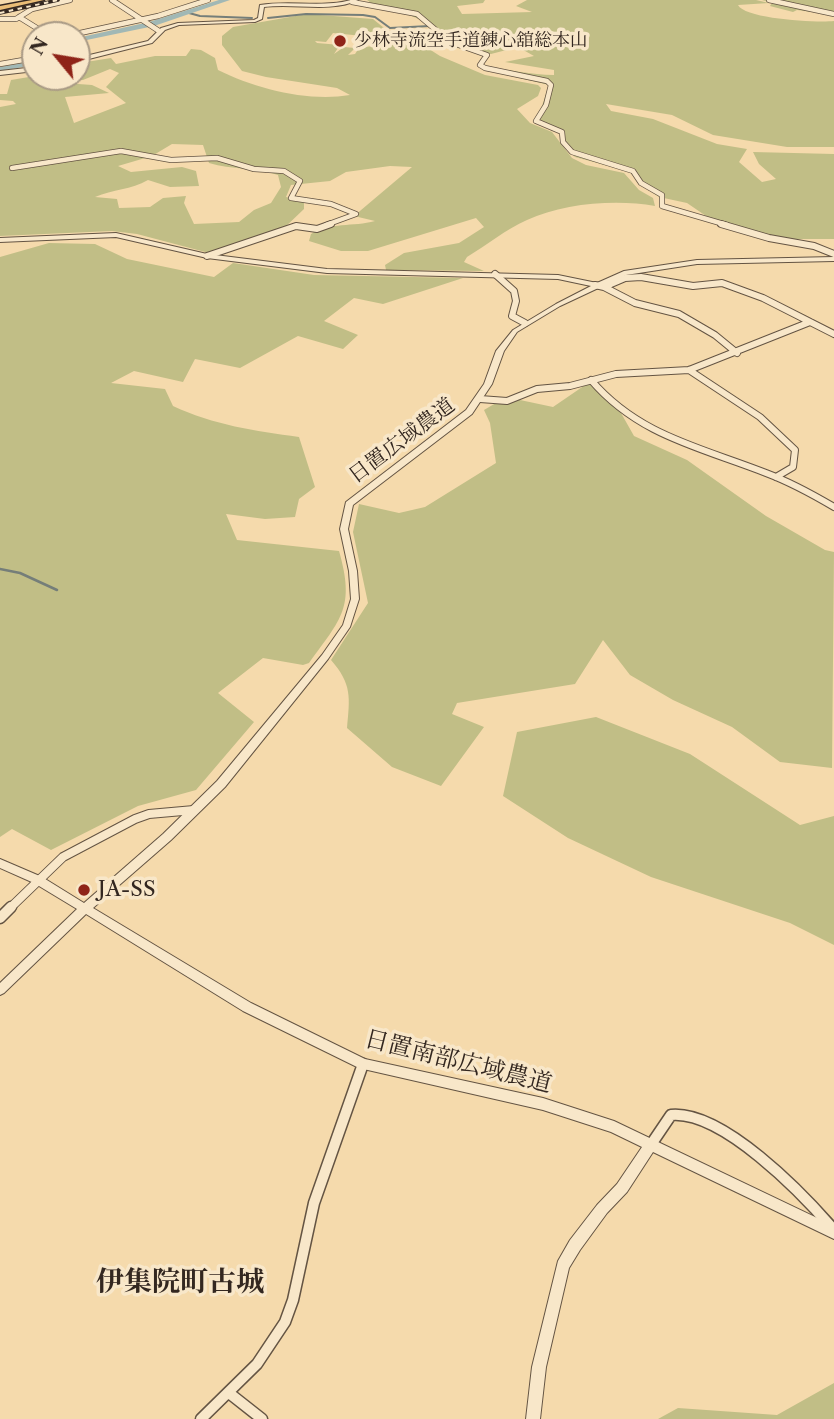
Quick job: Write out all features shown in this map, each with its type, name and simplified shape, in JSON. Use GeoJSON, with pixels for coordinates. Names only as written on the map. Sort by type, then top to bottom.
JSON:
{"type":"FeatureCollection","features":[{"type":"Feature","properties":{"kind":"main road"},"geometry":{"type":"LineString","coordinates":[[0,8],[41,0]]}},
{"type":"Feature","properties":{"kind":"street"},"geometry":{"type":"LineString","coordinates":[[0,19],[19,17],[32,9],[70,0]]}},
{"type":"Feature","properties":{"kind":"street"},"geometry":{"type":"LineString","coordinates":[[111,0],[159,32]]}},
{"type":"Feature","properties":{"kind":"street"},"geometry":{"type":"LineString","coordinates":[[91,31],[145,22],[208,0]]}},
{"type":"Feature","properties":{"kind":"street"},"geometry":{"type":"LineString","coordinates":[[769,0],[834,14]]}},
{"type":"Feature","properties":{"kind":"street"},"geometry":{"type":"LineString","coordinates":[[91,57],[150,42],[159,32],[184,23],[254,21],[260,19],[262,6],[275,1],[354,1],[417,14],[450,42],[487,55],[480,65],[485,68],[547,81],[551,85],[546,105],[536,121],[562,131],[563,142],[572,152],[633,171],[641,183],[662,195],[662,206],[778,240],[814,246],[834,257]]}},
{"type":"Feature","properties":{"kind":"street"},"geometry":{"type":"LineString","coordinates":[[19,17],[25,21]]}},
{"type":"Feature","properties":{"kind":"street"},"geometry":{"type":"LineString","coordinates":[[0,64],[21,60]]}},
{"type":"Feature","properties":{"kind":"street"},"geometry":{"type":"LineString","coordinates":[[0,73],[21,71]]}},
{"type":"Feature","properties":{"kind":"street"},"geometry":{"type":"LineString","coordinates":[[12,168],[116,151],[171,160],[217,158],[254,169],[284,171],[300,181],[291,198],[331,204],[356,214],[317,229],[294,227],[207,256]]}},
{"type":"Feature","properties":{"kind":"street"},"geometry":{"type":"LineString","coordinates":[[0,240],[116,235],[207,256],[364,274],[558,277],[599,286],[615,295],[656,309],[670,310],[726,342],[737,353]]}},
{"type":"Feature","properties":{"kind":"street","name":"日置広域農道"},"geometry":{"type":"LineString","coordinates":[[0,990],[84,908],[194,810],[232,771],[325,657],[347,625],[356,592],[344,529],[349,504],[453,426],[480,399],[508,339],[525,323],[624,273],[674,264],[834,257]]}},
{"type":"Feature","properties":{"kind":"street"},"geometry":{"type":"LineString","coordinates":[[495,274],[511,285],[517,299],[512,316],[525,323]]}},
{"type":"Feature","properties":{"kind":"street"},"geometry":{"type":"LineString","coordinates":[[599,286],[618,279],[641,276],[693,286],[723,283],[763,298],[834,334]]}},
{"type":"Feature","properties":{"kind":"street"},"geometry":{"type":"LineString","coordinates":[[480,399],[507,401],[537,388],[570,386],[638,372],[689,370],[810,322]]}},
{"type":"Feature","properties":{"kind":"street"},"geometry":{"type":"LineString","coordinates":[[689,370],[760,417],[795,450],[793,467],[776,477]]}},
{"type":"Feature","properties":{"kind":"street"},"geometry":{"type":"LineString","coordinates":[[591,380],[611,404],[660,434],[776,477],[834,507]]}},
{"type":"Feature","properties":{"kind":"street"},"geometry":{"type":"LineString","coordinates":[[0,918],[63,857],[135,819],[149,814],[194,810]]}},
{"type":"Feature","properties":{"kind":"street","name":"日置南部広域農道"},"geometry":{"type":"LineString","coordinates":[[0,863],[37,880],[247,1007],[363,1064],[543,1104],[614,1127],[834,1231]]}},
{"type":"Feature","properties":{"kind":"street"},"geometry":{"type":"LineString","coordinates":[[201,1419],[267,1352],[285,1322],[293,1300],[314,1203],[363,1064]]}},
{"type":"Feature","properties":{"kind":"street"},"geometry":{"type":"LineString","coordinates":[[533,1419],[539,1367],[563,1266],[602,1209],[622,1188],[671,1115],[682,1114],[707,1121],[800,1191],[834,1231]]}},
{"type":"Feature","properties":{"kind":"street"},"geometry":{"type":"LineString","coordinates":[[229,1393],[262,1419]]}},
{"type":"Feature","properties":{"kind":"shaded area"},"geometry":{"type":"Polygon","coordinates":[[[367,0],[485,0],[483,3],[457,6],[462,14],[532,12],[516,6],[527,0],[756,0],[769,3],[738,5],[743,10],[767,17],[798,21],[834,21],[834,147],[787,147],[713,135],[672,115],[606,104],[611,111],[653,119],[717,144],[747,149],[739,162],[762,182],[776,179],[759,164],[753,152],[834,154],[834,239],[791,239],[781,242],[709,218],[687,203],[659,197],[638,183],[631,172],[575,157],[566,149],[563,135],[540,123],[538,118],[549,85],[485,70],[487,68],[554,75],[554,70],[505,62],[534,56],[518,47],[491,54],[459,48],[446,43],[421,20],[409,15],[414,12],[359,6],[359,3],[371,3],[367,0]]]}},
{"type":"Feature","properties":{"kind":"shaded area"},"geometry":{"type":"Polygon","coordinates":[[[762,0],[834,0],[834,15],[797,10],[793,12],[770,6],[772,3],[762,0]]]}},
{"type":"Feature","properties":{"kind":"shaded area"},"geometry":{"type":"Polygon","coordinates":[[[307,14],[373,19],[389,32],[415,40],[440,56],[485,75],[538,85],[541,88],[538,96],[517,109],[530,123],[552,132],[572,158],[586,165],[624,173],[639,190],[653,198],[655,206],[590,204],[541,214],[512,228],[467,257],[464,262],[484,271],[386,270],[385,265],[404,253],[459,243],[484,227],[476,218],[368,251],[341,251],[309,241],[311,234],[318,230],[375,221],[354,216],[412,167],[390,166],[346,172],[330,181],[291,185],[286,197],[304,201],[304,209],[281,231],[209,253],[137,234],[112,231],[0,236],[0,107],[16,104],[13,101],[0,100],[0,94],[7,94],[11,80],[21,78],[21,91],[91,91],[91,85],[109,93],[65,97],[74,123],[126,103],[106,87],[119,73],[110,69],[91,77],[91,61],[111,58],[116,64],[155,56],[186,56],[191,49],[201,50],[215,58],[218,70],[265,88],[317,97],[350,95],[337,88],[242,71],[222,45],[222,36],[233,27],[307,14]],[[333,33],[326,42],[315,41],[340,45],[334,54],[344,47],[355,48],[348,55],[355,54],[359,48],[373,46],[377,42],[373,37],[333,33]],[[172,144],[152,156],[118,166],[131,172],[182,167],[196,171],[199,186],[170,187],[148,180],[95,197],[117,199],[119,208],[150,207],[163,198],[186,196],[184,203],[194,224],[239,222],[254,210],[271,203],[281,187],[278,175],[209,163],[203,145],[172,144]]]}},
{"type":"Feature","properties":{"kind":"shaded area"},"geometry":{"type":"Polygon","coordinates":[[[49,243],[95,244],[127,259],[214,277],[233,263],[314,275],[463,278],[383,304],[354,298],[324,321],[358,335],[343,349],[298,336],[240,368],[195,359],[183,382],[134,371],[111,383],[165,389],[173,406],[188,413],[235,426],[299,437],[315,487],[299,499],[295,517],[265,519],[226,514],[237,540],[339,551],[346,586],[345,599],[337,623],[309,663],[303,665],[263,658],[218,693],[254,722],[196,790],[138,806],[51,850],[12,829],[0,837],[0,257],[49,243]]]}},
{"type":"Feature","properties":{"kind":"shaded area"},"geometry":{"type":"Polygon","coordinates":[[[591,381],[621,413],[634,436],[687,460],[766,516],[825,550],[834,552],[832,768],[780,762],[732,727],[673,700],[630,675],[603,640],[575,684],[457,703],[452,714],[484,727],[441,786],[392,767],[347,728],[348,691],[343,676],[331,660],[368,603],[353,532],[359,504],[399,513],[425,507],[496,463],[490,423],[484,410],[506,397],[553,407],[591,381]]]}},
{"type":"Feature","properties":{"kind":"shaded area"},"geometry":{"type":"Polygon","coordinates":[[[596,717],[690,754],[800,825],[834,816],[834,945],[790,923],[651,877],[568,838],[503,796],[517,732],[596,717]]]}},
{"type":"Feature","properties":{"kind":"shaded area"},"geometry":{"type":"Polygon","coordinates":[[[834,1383],[834,1419],[658,1419],[678,1408],[777,1415],[834,1383]]]}},
{"type":"Feature","properties":{"kind":"waterway"},"geometry":{"type":"LineString","coordinates":[[91,37],[151,24],[226,0]]}},
{"type":"Feature","properties":{"kind":"waterway"},"geometry":{"type":"LineString","coordinates":[[189,13],[200,16],[252,18]]}},
{"type":"Feature","properties":{"kind":"waterway"},"geometry":{"type":"LineString","coordinates":[[268,18],[306,14],[363,15],[375,17],[390,28],[430,26]]}},
{"type":"Feature","properties":{"kind":"waterway"},"geometry":{"type":"LineString","coordinates":[[0,69],[21,65]]}},
{"type":"Feature","properties":{"kind":"waterway"},"geometry":{"type":"LineString","coordinates":[[0,569],[20,573],[57,590]]}},
{"type":"Feature","properties":{"kind":"railway"},"geometry":{"type":"LineString","coordinates":[[0,13],[58,0]]}},
{"type":"Feature","properties":{"kind":"place","name":"少林寺流空手道錬心舘総本山"},"geometry":{"type":"Point","coordinates":[340,41]}},
{"type":"Feature","properties":{"kind":"place","name":"JA-SS"},"geometry":{"type":"Point","coordinates":[84,890]}},
{"type":"Feature","properties":{"kind":"district","name":"伊集院町古城"},"geometry":{"type":"Point","coordinates":[180,1283]}}]}
